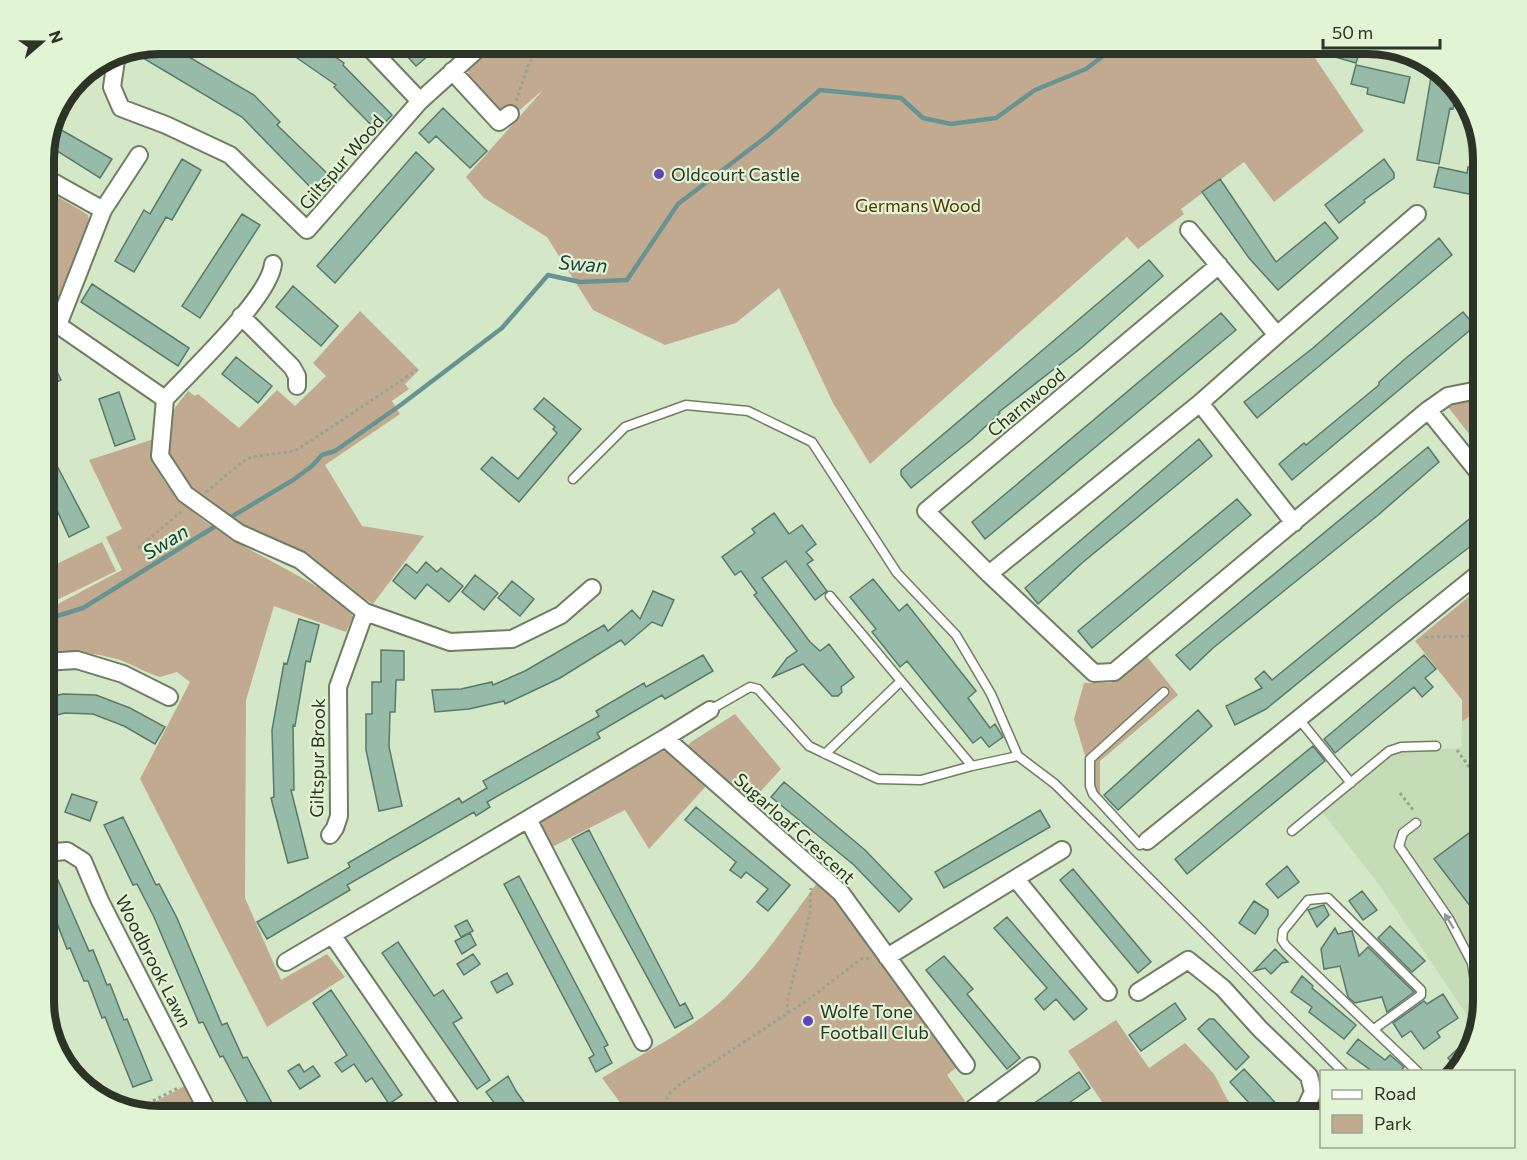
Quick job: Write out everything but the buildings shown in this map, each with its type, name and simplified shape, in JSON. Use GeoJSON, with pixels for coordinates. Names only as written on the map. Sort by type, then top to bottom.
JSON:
{"type":"FeatureCollection","features":[{"type":"Feature","properties":{"kind":"street"},"geometry":{"type":"LineString","coordinates":[[375,54],[420,101]]}},
{"type":"Feature","properties":{"kind":"street","name":"Giltspur Wood"},"geometry":{"type":"LineString","coordinates":[[115,64],[112,87],[121,108],[166,125],[230,155],[307,230],[420,101],[471,54]]}},
{"type":"Feature","properties":{"kind":"street"},"geometry":{"type":"LineString","coordinates":[[452,70],[499,122],[510,114]]}},
{"type":"Feature","properties":{"kind":"street"},"geometry":{"type":"LineString","coordinates":[[54,322],[103,210],[139,155]]}},
{"type":"Feature","properties":{"kind":"street"},"geometry":{"type":"LineString","coordinates":[[54,183],[103,210]]}},
{"type":"Feature","properties":{"kind":"street"},"geometry":{"type":"LineString","coordinates":[[989,574],[1200,403],[1417,214]]}},
{"type":"Feature","properties":{"kind":"street"},"geometry":{"type":"LineString","coordinates":[[1189,230],[1277,335]]}},
{"type":"Feature","properties":{"kind":"street"},"geometry":{"type":"LineString","coordinates":[[273,264],[268,281],[241,316],[165,399],[160,456],[185,494],[239,533],[300,560],[365,612],[450,642],[512,639],[561,615],[592,588]]}},
{"type":"Feature","properties":{"kind":"street","name":"Charnwood"},"geometry":{"type":"LineString","coordinates":[[1219,266],[926,511],[1094,674],[1114,672],[1428,410],[1448,396],[1473,391]]}},
{"type":"Feature","properties":{"kind":"street"},"geometry":{"type":"LineString","coordinates":[[241,316],[292,367],[297,376],[297,386]]}},
{"type":"Feature","properties":{"kind":"street"},"geometry":{"type":"LineString","coordinates":[[54,331],[165,399]]}},
{"type":"Feature","properties":{"kind":"street"},"geometry":{"type":"LineString","coordinates":[[1200,403],[1294,523]]}},
{"type":"Feature","properties":{"kind":"street"},"geometry":{"type":"LineString","coordinates":[[1428,410],[1473,465]]}},
{"type":"Feature","properties":{"kind":"street"},"geometry":{"type":"LineString","coordinates":[[1147,841],[1473,579]]}},
{"type":"Feature","properties":{"kind":"street","name":"Giltspur Brook"},"geometry":{"type":"LineString","coordinates":[[330,835],[339,816],[338,687],[365,612]]}},
{"type":"Feature","properties":{"kind":"street"},"geometry":{"type":"LineString","coordinates":[[54,661],[77,660],[123,674],[169,697]]}},
{"type":"Feature","properties":{"kind":"street"},"geometry":{"type":"LineString","coordinates":[[286,962],[710,710]]}},
{"type":"Feature","properties":{"kind":"street","name":"Sugarloaf Crescent"},"geometry":{"type":"LineString","coordinates":[[665,738],[841,893],[966,1065]]}},
{"type":"Feature","properties":{"kind":"street"},"geometry":{"type":"LineString","coordinates":[[528,819],[643,1042]]}},
{"type":"Feature","properties":{"kind":"street"},"geometry":{"type":"LineString","coordinates":[[887,957],[1062,850]]}},
{"type":"Feature","properties":{"kind":"street","name":"Woodbrook Lawn"},"geometry":{"type":"LineString","coordinates":[[54,853],[67,852],[83,861],[100,901],[205,1106]]}},
{"type":"Feature","properties":{"kind":"street"},"geometry":{"type":"LineString","coordinates":[[1016,879],[1108,992]]}},
{"type":"Feature","properties":{"kind":"street"},"geometry":{"type":"LineString","coordinates":[[333,936],[450,1106]]}},
{"type":"Feature","properties":{"kind":"street"},"geometry":{"type":"LineString","coordinates":[[1138,992],[1188,960],[1223,988],[1260,1029],[1309,1076],[1313,1092],[1306,1106]]}},
{"type":"Feature","properties":{"kind":"street"},"geometry":{"type":"LineString","coordinates":[[977,1106],[1030,1066]]}},
{"type":"Feature","properties":{"kind":"lane"},"geometry":{"type":"LineString","coordinates":[[573,479],[625,427],[686,405],[748,411],[812,442],[897,573],[956,635],[992,694],[1018,756],[1054,784],[1342,1070]]}},
{"type":"Feature","properties":{"kind":"lane"},"geometry":{"type":"LineString","coordinates":[[830,596],[972,766]]}},
{"type":"Feature","properties":{"kind":"lane"},"geometry":{"type":"LineString","coordinates":[[825,753],[901,681]]}},
{"type":"Feature","properties":{"kind":"lane"},"geometry":{"type":"LineString","coordinates":[[710,710],[750,687],[758,689],[809,746],[878,779],[921,780],[1018,756]]}},
{"type":"Feature","properties":{"kind":"lane"},"geometry":{"type":"LineString","coordinates":[[1147,841],[1140,845],[1093,794],[1090,786],[1090,759],[1164,692]]}},
{"type":"Feature","properties":{"kind":"lane"},"geometry":{"type":"LineString","coordinates":[[1298,718],[1351,783]]}},
{"type":"Feature","properties":{"kind":"lane"},"geometry":{"type":"LineString","coordinates":[[1292,831],[1389,752],[1401,747],[1436,746]]}},
{"type":"Feature","properties":{"kind":"lane"},"geometry":{"type":"LineString","coordinates":[[1418,821],[1403,833],[1399,846],[1449,919],[1473,969]]}},
{"type":"Feature","properties":{"kind":"lane"},"geometry":{"type":"LineString","coordinates":[[1374,1029],[1421,995],[1420,990],[1328,898],[1308,900],[1283,931],[1282,940],[1374,1029],[1417,1070]]}},
{"type":"Feature","properties":{"kind":"path"},"geometry":{"type":"LineString","coordinates":[[510,114],[519,97],[528,66],[535,54]]}},
{"type":"Feature","properties":{"kind":"path"},"geometry":{"type":"LineString","coordinates":[[138,548],[242,462],[252,457],[294,451],[417,370]]}},
{"type":"Feature","properties":{"kind":"path"},"geometry":{"type":"LineString","coordinates":[[1411,627],[1419,637],[1473,636]]}},
{"type":"Feature","properties":{"kind":"path"},"geometry":{"type":"LineString","coordinates":[[1457,750],[1473,771]]}},
{"type":"Feature","properties":{"kind":"path"},"geometry":{"type":"LineString","coordinates":[[1400,793],[1418,821]]}},
{"type":"Feature","properties":{"kind":"path"},"geometry":{"type":"LineString","coordinates":[[788,1013],[787,1002],[810,913],[813,869]]}},
{"type":"Feature","properties":{"kind":"path"},"geometry":{"type":"LineString","coordinates":[[664,1106],[668,1095],[679,1085],[788,1013],[861,959],[887,957]]}},
{"type":"Feature","properties":{"kind":"path"},"geometry":{"type":"LineString","coordinates":[[145,1105],[192,1080]]}},
{"type":"Feature","properties":{"kind":"shaded area"},"geometry":{"type":"Polygon","coordinates":[[[1473,713],[1473,1008],[1471,1021],[1378,883],[1322,812],[1397,751],[1461,748],[1462,722],[1473,713]]]}},
{"type":"Feature","properties":{"kind":"green space","name":"Germans Wood"},"geometry":{"type":"Polygon","coordinates":[[[484,54],[1311,54],[1308,59],[1313,55],[1364,131],[1274,202],[1244,162],[1181,209],[1184,214],[1138,249],[1127,237],[870,464],[833,403],[779,288],[736,323],[665,345],[593,310],[547,237],[484,198],[466,177],[543,90],[515,114],[500,111],[470,79],[468,71],[471,64],[484,54]]]}},
{"type":"Feature","properties":{"kind":"green space"},"geometry":{"type":"Polygon","coordinates":[[[54,195],[88,215],[89,221],[54,306],[54,195]]]}},
{"type":"Feature","properties":{"kind":"green space"},"geometry":{"type":"Polygon","coordinates":[[[360,311],[419,370],[405,384],[409,389],[392,401],[400,414],[325,465],[362,526],[424,536],[373,604],[304,558],[258,535],[208,504],[188,486],[174,465],[168,441],[172,414],[188,391],[195,396],[198,394],[239,428],[277,390],[295,406],[326,376],[313,363],[360,311]]]}},
{"type":"Feature","properties":{"kind":"green space"},"geometry":{"type":"Polygon","coordinates":[[[1473,399],[1473,439],[1448,407],[1464,400],[1473,399]]]}},
{"type":"Feature","properties":{"kind":"green space"},"geometry":{"type":"Polygon","coordinates":[[[154,439],[158,470],[177,498],[217,530],[330,595],[347,607],[353,617],[346,632],[274,606],[246,700],[245,898],[281,980],[327,954],[345,977],[267,1027],[140,779],[190,682],[177,672],[160,677],[120,660],[101,655],[72,652],[54,653],[54,606],[122,570],[106,537],[122,529],[89,460],[154,439]]]}},
{"type":"Feature","properties":{"kind":"green space"},"geometry":{"type":"Polygon","coordinates":[[[102,542],[116,571],[54,602],[54,565],[102,542]]]}},
{"type":"Feature","properties":{"kind":"green space"},"geometry":{"type":"Polygon","coordinates":[[[1473,593],[1473,713],[1462,722],[1462,700],[1415,641],[1473,593]]]}},
{"type":"Feature","properties":{"kind":"green space"},"geometry":{"type":"Polygon","coordinates":[[[1145,654],[1178,695],[1100,761],[1100,794],[1086,776],[1086,759],[1074,719],[1084,683],[1111,683],[1145,654]]]}},
{"type":"Feature","properties":{"kind":"green space"},"geometry":{"type":"Polygon","coordinates":[[[735,714],[781,769],[750,803],[685,749],[691,742],[735,714]]]}},
{"type":"Feature","properties":{"kind":"green space"},"geometry":{"type":"Polygon","coordinates":[[[661,751],[667,752],[707,785],[649,849],[625,810],[550,848],[542,831],[542,821],[661,751]]]}},
{"type":"Feature","properties":{"kind":"green space","name":"Wolfe Tone Football Club"},"geometry":{"type":"Polygon","coordinates":[[[817,883],[834,898],[957,1067],[947,1075],[965,1101],[960,1106],[623,1106],[602,1078],[682,1031],[711,1010],[738,985],[817,883]]]}},
{"type":"Feature","properties":{"kind":"green space"},"geometry":{"type":"Polygon","coordinates":[[[1116,1020],[1149,1068],[1185,1043],[1214,1074],[1233,1106],[1096,1106],[1102,1102],[1068,1051],[1116,1020]]]}},
{"type":"Feature","properties":{"kind":"green space"},"geometry":{"type":"Polygon","coordinates":[[[192,1082],[203,1106],[159,1106],[149,1105],[192,1082]]]}},
{"type":"Feature","properties":{"kind":"waterway","name":"Swan"},"geometry":{"type":"LineString","coordinates":[[226,520],[293,480],[312,466],[322,455],[335,451],[402,404],[502,328],[548,275],[580,282],[627,280],[678,204],[766,137],[820,90],[901,98],[923,118],[951,124],[996,118],[1035,90],[1086,69],[1106,54]]}},
{"type":"Feature","properties":{"kind":"waterway","name":"Swan"},"geometry":{"type":"LineString","coordinates":[[54,617],[83,608],[219,524]]}},
{"type":"Feature","properties":{"kind":"place","name":"Oldcourt Castle"},"geometry":{"type":"Point","coordinates":[659,174]}},
{"type":"Feature","properties":{"kind":"place","name":"Wolfe Tone Football Club"},"geometry":{"type":"Point","coordinates":[808,1021]}}]}
